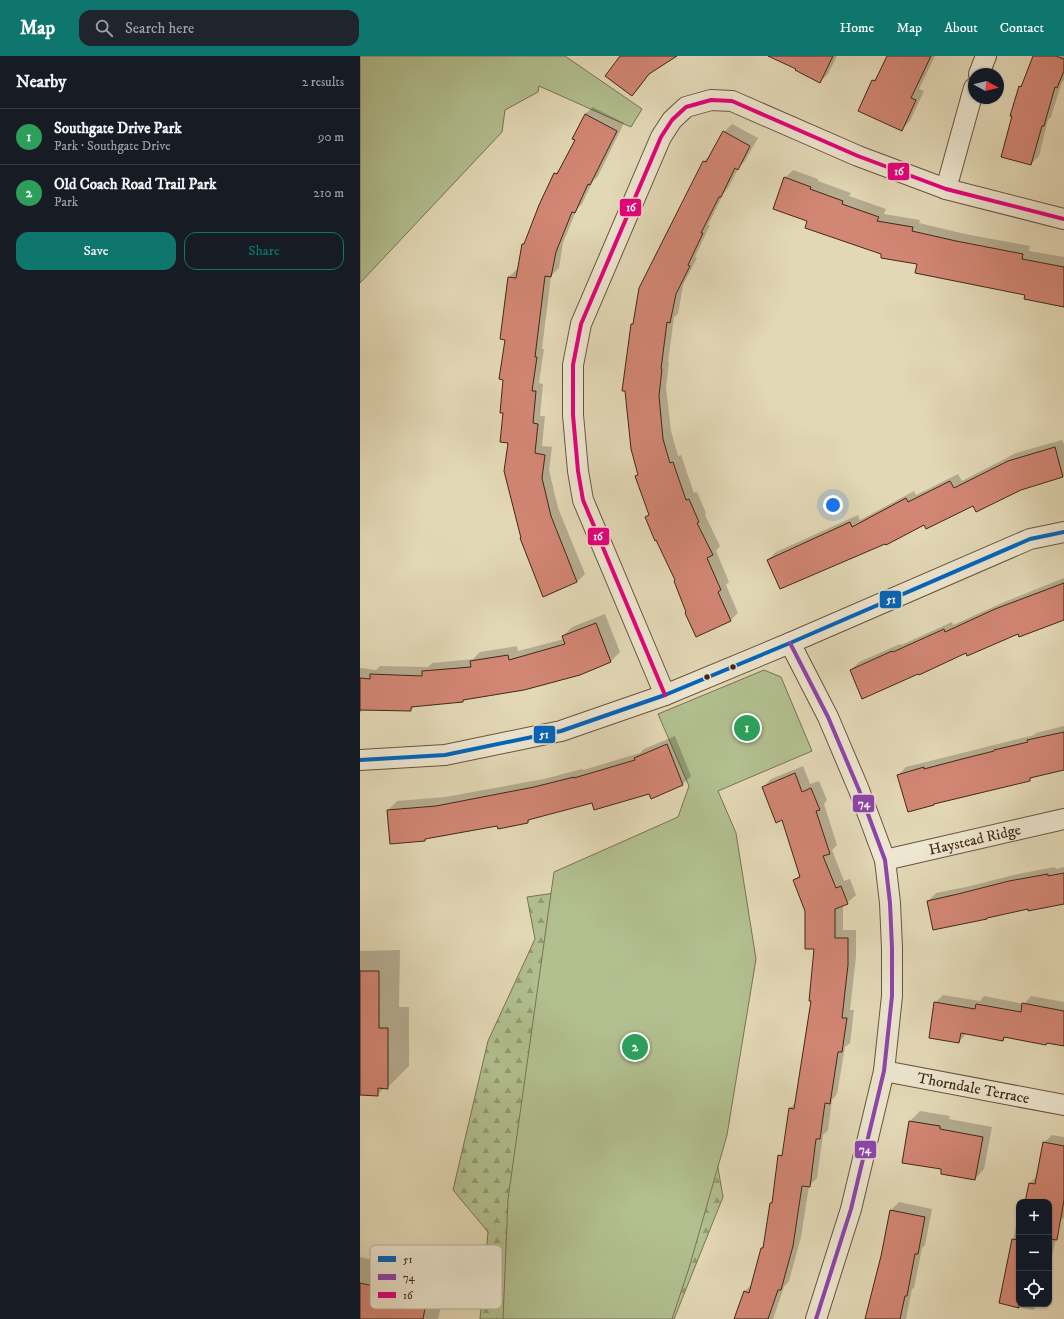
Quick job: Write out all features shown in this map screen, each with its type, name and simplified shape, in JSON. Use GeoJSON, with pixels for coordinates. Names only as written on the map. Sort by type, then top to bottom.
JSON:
{"type":"FeatureCollection","features":[{"type":"Feature","properties":{"kind":"street"},"geometry":{"type":"LineString","coordinates":[[981,68],[986,56]]}},
{"type":"Feature","properties":{"kind":"street"},"geometry":{"type":"LineString","coordinates":[[665,695],[583,500],[578,471],[572,415],[573,365],[581,324],[661,137],[672,120],[686,108],[711,100],[732,101],[858,156],[946,189],[1064,219]]}},
{"type":"Feature","properties":{"kind":"street"},"geometry":{"type":"LineString","coordinates":[[946,189],[970,104]]}},
{"type":"Feature","properties":{"kind":"street"},"geometry":{"type":"LineString","coordinates":[[360,760],[445,755],[561,731],[665,695],[1030,540],[1064,532]]}},
{"type":"Feature","properties":{"kind":"street"},"geometry":{"type":"LineString","coordinates":[[790,643],[828,717],[859,790],[885,860],[890,903],[892,996],[884,1071],[851,1209],[816,1319]]}},
{"type":"Feature","properties":{"kind":"street","name":"Haystead Ridge"},"geometry":{"type":"LineString","coordinates":[[885,860],[1064,819]]}},
{"type":"Feature","properties":{"kind":"street","name":"Thorndale Terrace"},"geometry":{"type":"LineString","coordinates":[[884,1071],[1064,1105]]}},
{"type":"Feature","properties":{"kind":"green space"},"geometry":{"type":"Polygon","coordinates":[[[360,56],[565,56],[642,109],[631,127],[539,86],[538,92],[505,110],[502,132],[360,283],[360,56]]]}},
{"type":"Feature","properties":{"kind":"green space"},"geometry":{"type":"Polygon","coordinates":[[[764,670],[781,677],[812,751],[718,791],[736,833],[756,959],[727,1135],[689,1268],[672,1319],[503,1319],[508,1199],[554,872],[678,817],[689,786],[658,714],[764,670]]]}},
{"type":"Feature","properties":{"kind":"green space"},"geometry":{"type":"Polygon","coordinates":[[[631,882],[712,1133],[723,1197],[674,1319],[480,1319],[481,1309],[502,1309],[502,1245],[487,1245],[488,1232],[453,1190],[488,1041],[535,939],[527,897],[631,882]]]}},
{"type":"Feature","properties":{"kind":"building"},"geometry":{"type":"Polygon","coordinates":[[[620,56],[677,56],[649,74],[632,96],[605,76],[620,56]]]}},
{"type":"Feature","properties":{"kind":"building"},"geometry":{"type":"Polygon","coordinates":[[[768,56],[833,56],[820,83],[795,70],[796,69],[768,56]]]}},
{"type":"Feature","properties":{"kind":"building"},"geometry":{"type":"Polygon","coordinates":[[[887,56],[931,56],[911,98],[916,100],[902,131],[858,111],[872,80],[875,81],[887,56]]]}},
{"type":"Feature","properties":{"kind":"building"},"geometry":{"type":"Polygon","coordinates":[[[1033,56],[1056,56],[1064,59],[1064,71],[1057,88],[1055,87],[1031,165],[1001,157],[1012,116],[1010,116],[1019,86],[1021,87],[1033,56]]]}},
{"type":"Feature","properties":{"kind":"building"},"geometry":{"type":"Polygon","coordinates":[[[585,114],[617,131],[590,185],[588,184],[575,213],[572,212],[556,252],[551,277],[545,276],[532,391],[536,391],[533,423],[538,424],[535,453],[545,455],[542,478],[551,516],[577,582],[543,597],[520,538],[504,471],[508,443],[500,442],[503,413],[500,413],[503,380],[499,379],[505,340],[500,339],[508,277],[516,278],[522,244],[524,244],[539,205],[554,173],[557,174],[575,140],[572,139],[585,114]]]}},
{"type":"Feature","properties":{"kind":"building"},"geometry":{"type":"Polygon","coordinates":[[[723,131],[750,146],[738,170],[735,168],[701,233],[703,233],[688,265],[690,266],[676,294],[670,323],[667,322],[659,396],[663,439],[670,463],[673,462],[686,500],[689,499],[699,522],[697,523],[713,555],[707,558],[721,590],[718,592],[731,621],[696,637],[685,613],[686,612],[674,581],[675,580],[656,540],[655,541],[645,517],[649,515],[635,476],[638,475],[631,449],[625,391],[622,391],[631,324],[633,324],[639,288],[703,161],[706,162],[723,131]]]}},
{"type":"Feature","properties":{"kind":"building"},"geometry":{"type":"Polygon","coordinates":[[[784,177],[811,187],[810,189],[843,201],[842,204],[879,217],[877,221],[913,227],[912,231],[956,241],[1023,254],[1022,259],[1064,267],[1064,307],[1024,299],[1025,295],[915,273],[917,264],[881,258],[881,254],[805,228],[807,221],[773,209],[784,177]]]}},
{"type":"Feature","properties":{"kind":"building"},"geometry":{"type":"Polygon","coordinates":[[[1055,447],[1063,477],[1021,490],[976,512],[973,506],[926,529],[924,525],[886,545],[885,544],[780,589],[767,560],[850,522],[852,527],[906,498],[908,502],[950,481],[954,488],[1008,461],[1055,447]]]}},
{"type":"Feature","properties":{"kind":"building"},"geometry":{"type":"Polygon","coordinates":[[[1064,583],[1064,620],[1019,637],[1018,634],[967,656],[966,653],[862,699],[850,670],[944,629],[945,632],[995,609],[1064,583]]]}},
{"type":"Feature","properties":{"kind":"building"},"geometry":{"type":"Polygon","coordinates":[[[596,623],[611,662],[580,675],[524,690],[463,700],[463,702],[411,707],[411,711],[360,710],[360,678],[370,679],[370,674],[422,676],[422,671],[471,667],[470,661],[508,655],[509,660],[565,644],[562,636],[596,623]]]}},
{"type":"Feature","properties":{"kind":"building"},"geometry":{"type":"Polygon","coordinates":[[[1064,732],[1064,770],[1030,778],[1030,781],[934,804],[908,812],[897,775],[1028,742],[1027,740],[1064,732]]]}},
{"type":"Feature","properties":{"kind":"building"},"geometry":{"type":"Polygon","coordinates":[[[667,744],[683,785],[651,799],[649,794],[594,810],[592,803],[528,820],[528,823],[498,829],[497,826],[425,839],[425,841],[390,844],[387,810],[436,806],[574,778],[635,760],[634,758],[667,744]]]}},
{"type":"Feature","properties":{"kind":"building"},"geometry":{"type":"Polygon","coordinates":[[[795,773],[802,792],[811,788],[820,810],[816,811],[830,854],[823,856],[836,888],[841,886],[848,904],[835,909],[835,938],[848,938],[848,965],[842,1018],[847,1018],[842,1052],[838,1052],[830,1104],[825,1103],[820,1139],[816,1139],[810,1187],[802,1186],[793,1246],[781,1290],[778,1290],[768,1319],[734,1319],[744,1291],[749,1293],[761,1248],[763,1248],[770,1203],[772,1203],[778,1155],[782,1156],[789,1108],[794,1109],[811,1001],[809,1001],[814,949],[805,949],[805,911],[793,880],[800,877],[782,820],[776,823],[762,787],[795,773]]]}},
{"type":"Feature","properties":{"kind":"building"},"geometry":{"type":"Polygon","coordinates":[[[1064,873],[1064,904],[1028,911],[1028,909],[933,930],[927,901],[1009,881],[1048,874],[1048,876],[1064,873]]]}},
{"type":"Feature","properties":{"kind":"building"},"geometry":{"type":"Polygon","coordinates":[[[360,971],[379,971],[379,1028],[388,1028],[388,1089],[378,1088],[378,1096],[360,1095],[360,971]]]}},
{"type":"Feature","properties":{"kind":"building"},"geometry":{"type":"Polygon","coordinates":[[[934,1002],[975,1009],[976,1004],[1021,1012],[1022,1003],[1064,1011],[1064,1046],[1047,1043],[1046,1045],[1004,1037],[1003,1041],[961,1033],[959,1043],[929,1038],[934,1002]]]}},
{"type":"Feature","properties":{"kind":"building"},"geometry":{"type":"Polygon","coordinates":[[[909,1121],[940,1126],[940,1129],[983,1137],[975,1180],[941,1174],[941,1169],[902,1163],[909,1121]]]}},
{"type":"Feature","properties":{"kind":"building"},"geometry":{"type":"Polygon","coordinates":[[[1043,1142],[1064,1146],[1064,1200],[1057,1240],[1052,1239],[1052,1199],[1026,1199],[1029,1183],[1035,1184],[1043,1142]]]}},
{"type":"Feature","properties":{"kind":"building"},"geometry":{"type":"Polygon","coordinates":[[[890,1210],[925,1217],[918,1254],[915,1254],[907,1296],[905,1296],[900,1319],[865,1319],[881,1256],[890,1210]]]}},
{"type":"Feature","properties":{"kind":"building"},"geometry":{"type":"Polygon","coordinates":[[[1012,1239],[1016,1240],[1016,1307],[1019,1308],[999,1303],[1012,1239]]]}},
{"type":"Feature","properties":{"kind":"building"},"geometry":{"type":"Polygon","coordinates":[[[360,1283],[370,1285],[370,1309],[425,1309],[423,1319],[360,1319],[360,1283]]]}},
{"type":"Feature","properties":{"kind":"transit line","name":"16"},"geometry":{"type":"LineString","coordinates":[[665,695],[583,500],[578,471],[573,415],[573,365],[581,324],[661,137],[672,120],[686,107],[711,100],[732,101],[858,156],[946,189],[1064,219]]}},
{"type":"Feature","properties":{"kind":"transit line","name":"51"},"geometry":{"type":"LineString","coordinates":[[360,760],[445,755],[561,731],[665,695],[790,643],[1030,539],[1064,532]]}},
{"type":"Feature","properties":{"kind":"transit line","name":"74"},"geometry":{"type":"LineString","coordinates":[[790,643],[828,717],[859,790],[885,860],[890,903],[892,948],[892,996],[884,1071],[851,1209],[816,1319]]}},
{"type":"Feature","properties":{"kind":"place","name":"Southgate Drive Park"},"geometry":{"type":"Point","coordinates":[747,728]}},
{"type":"Feature","properties":{"kind":"place","name":"Old Coach Road Trail Park"},"geometry":{"type":"Point","coordinates":[635,1047]}}]}
